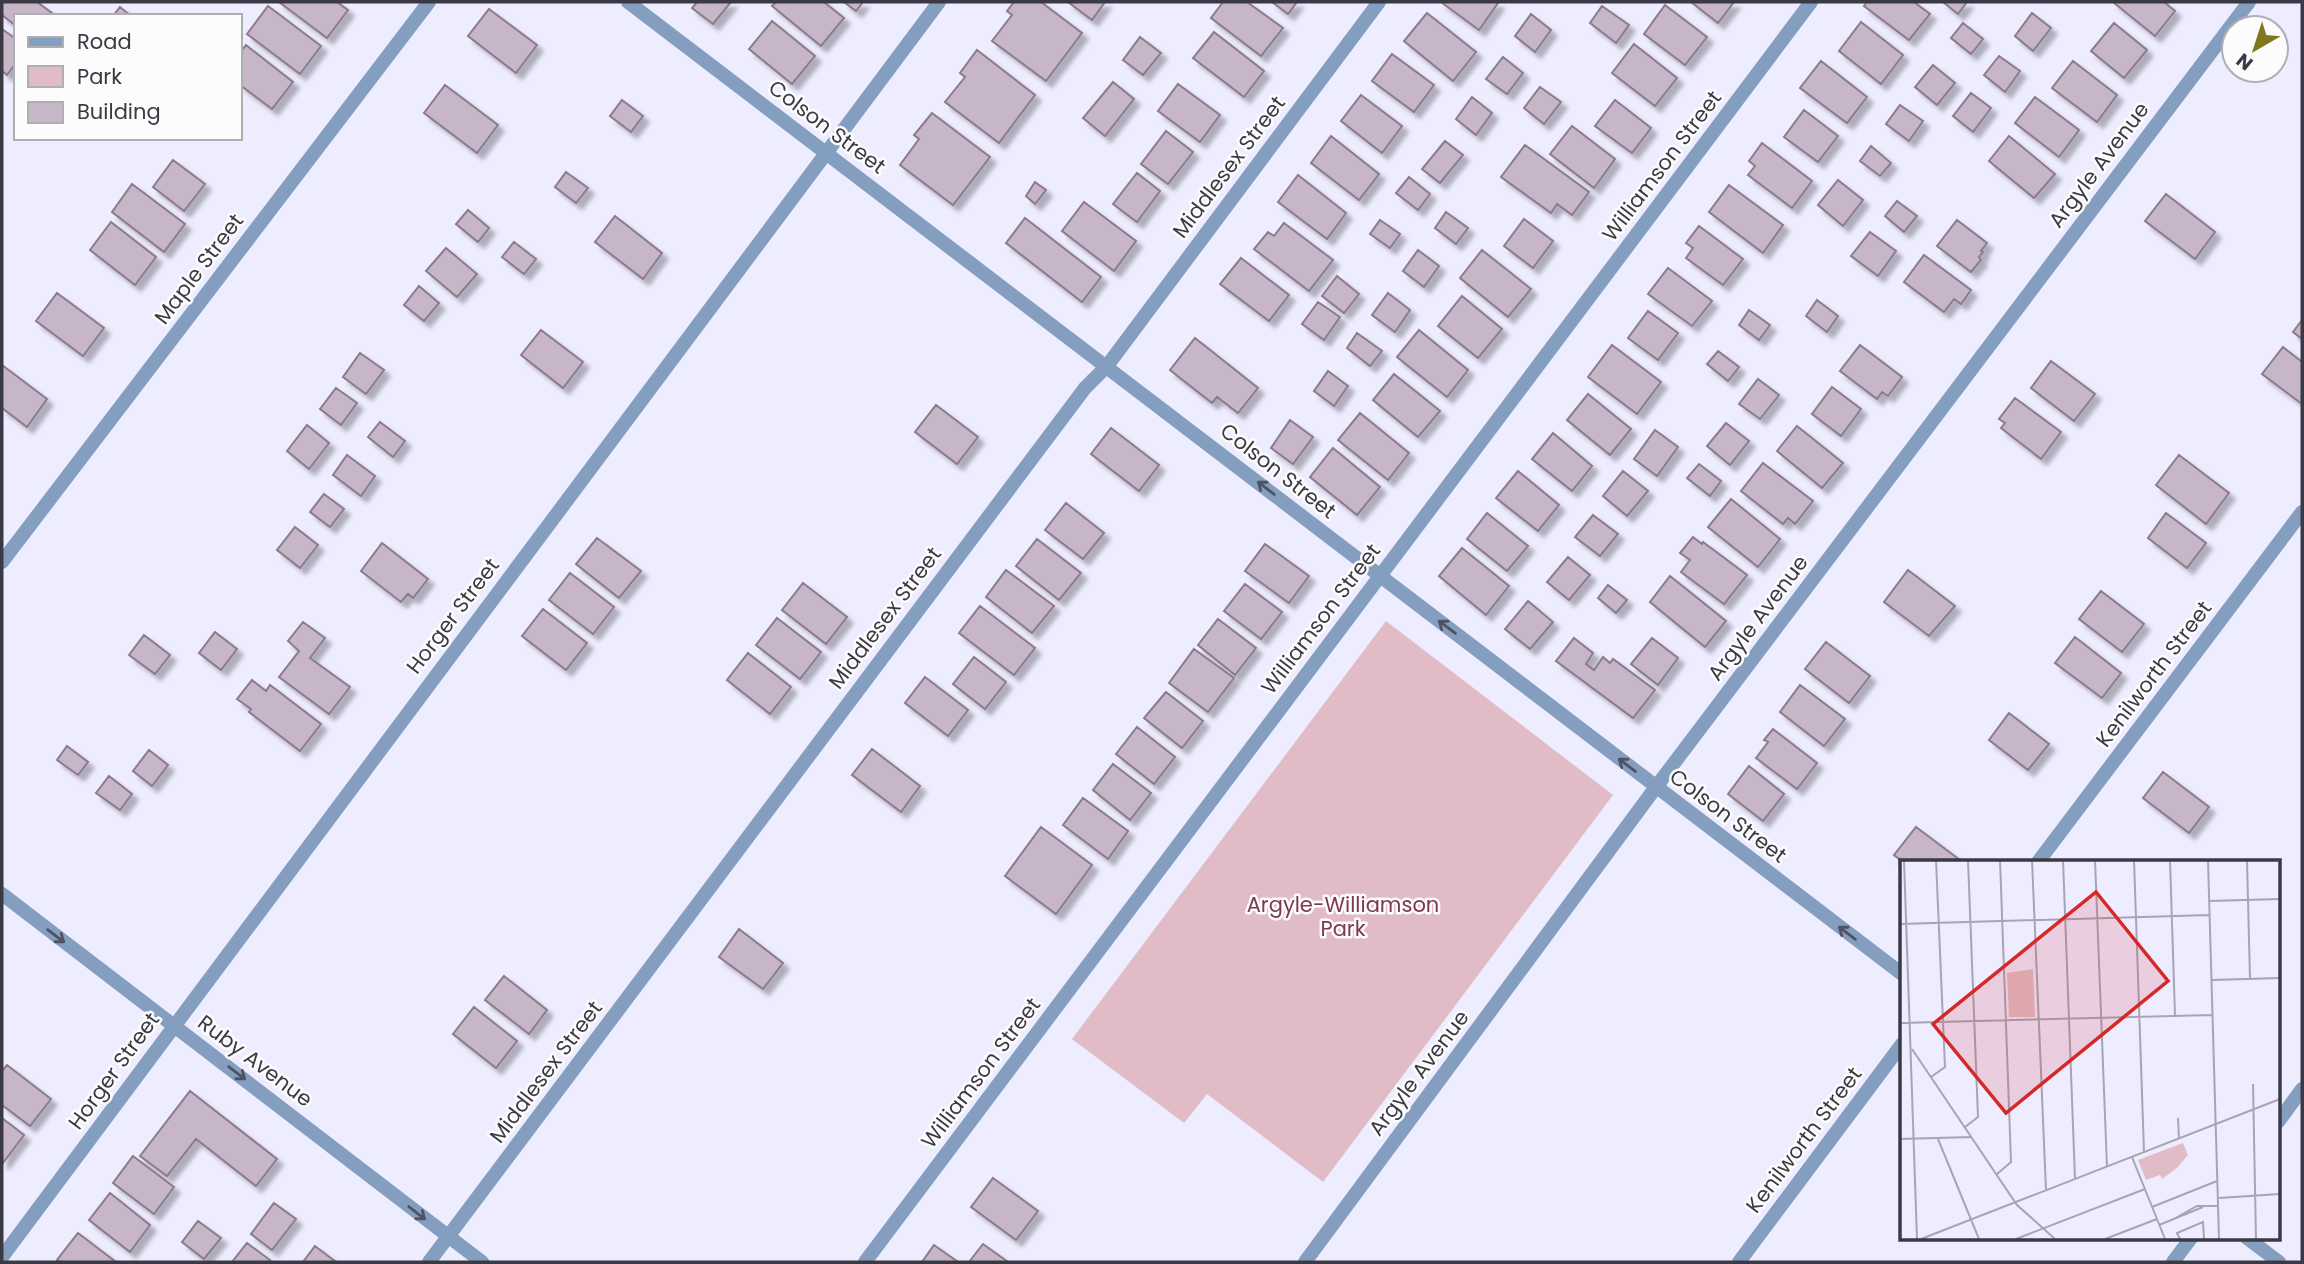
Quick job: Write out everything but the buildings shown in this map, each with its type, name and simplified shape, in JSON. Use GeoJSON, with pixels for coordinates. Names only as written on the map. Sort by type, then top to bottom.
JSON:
{"type":"FeatureCollection","features":[{"type":"Feature","properties":{"kind":"street","name":"Maple Street"},"geometry":{"type":"LineString","coordinates":[[2,562],[429,2]]}},
{"type":"Feature","properties":{"kind":"street","name":"Colson Street"},"geometry":{"type":"LineString","coordinates":[[628,2],[1900,972]]}},
{"type":"Feature","properties":{"kind":"street","name":"Horger Street"},"geometry":{"type":"LineString","coordinates":[[2,1257],[939,2]]}},
{"type":"Feature","properties":{"kind":"street","name":"Middlesex Street"},"geometry":{"type":"LineString","coordinates":[[429,1262],[1077,399],[1107,366],[1379,2]]}},
{"type":"Feature","properties":{"kind":"street","name":"Williamson Street"},"geometry":{"type":"LineString","coordinates":[[865,1262],[1811,2]]}},
{"type":"Feature","properties":{"kind":"street","name":"Argyle Avenue"},"geometry":{"type":"LineString","coordinates":[[1305,1262],[1656,787],[2249,2]]}},
{"type":"Feature","properties":{"kind":"street","name":"Kenilworth Street"},"geometry":{"type":"LineString","coordinates":[[2040,860],[2302,512]]}},
{"type":"Feature","properties":{"kind":"street","name":"Ruby Avenue"},"geometry":{"type":"LineString","coordinates":[[2,894],[482,1262]]}},
{"type":"Feature","properties":{"kind":"street","name":"Kenilworth Street"},"geometry":{"type":"LineString","coordinates":[[1739,1262],[1900,1047]]}},
{"type":"Feature","properties":{"kind":"street"},"geometry":{"type":"LineString","coordinates":[[2280,1119],[2302,1089]]}},
{"type":"Feature","properties":{"kind":"street"},"geometry":{"type":"LineString","coordinates":[[2173,1262],[2190,1240]]}},
{"type":"Feature","properties":{"kind":"street"},"geometry":{"type":"LineString","coordinates":[[2250,1240],[2279,1262]]}},
{"type":"Feature","properties":{"kind":"green space","name":"Argyle-Williamson Park"},"geometry":{"type":"Polygon","coordinates":[[[1386,621],[1613,795],[1323,1182],[1207,1094],[1184,1123],[1072,1039],[1386,621]]]}}]}
